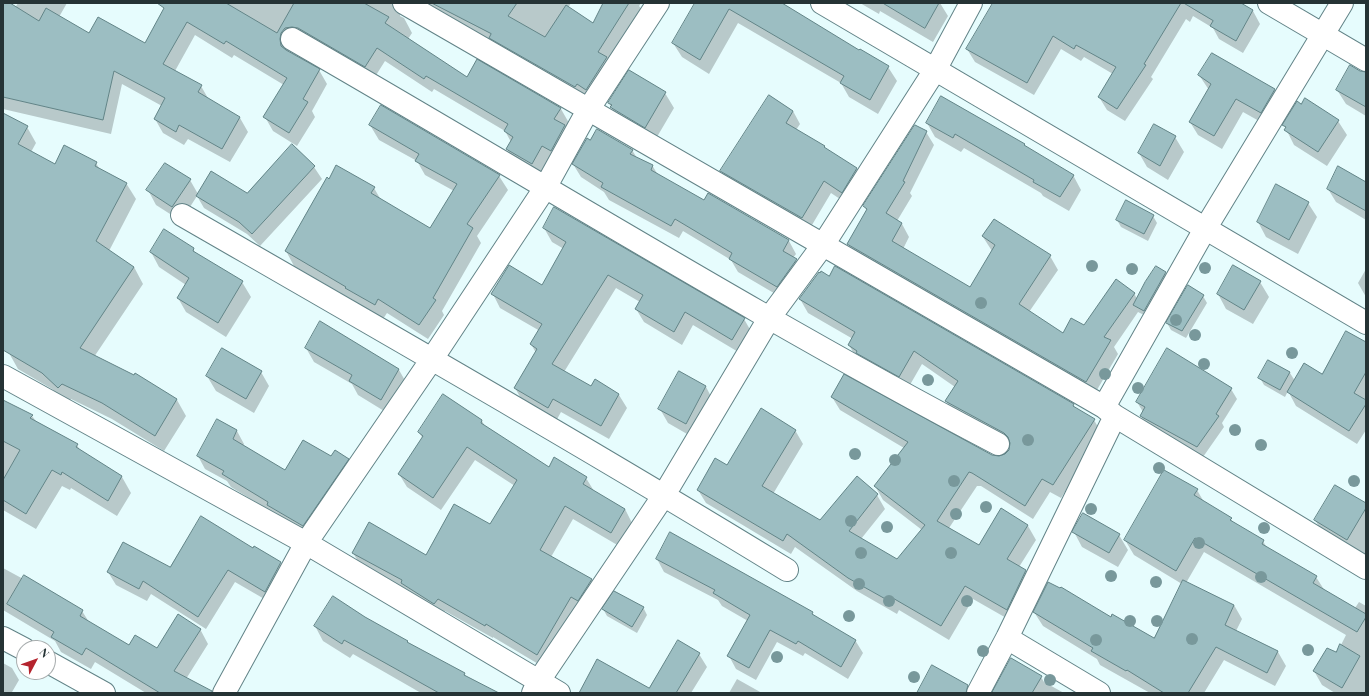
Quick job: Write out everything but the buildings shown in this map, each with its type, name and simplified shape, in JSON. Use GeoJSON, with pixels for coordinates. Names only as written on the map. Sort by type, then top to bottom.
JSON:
{"type":"FeatureCollection","features":[{"type":"Feature","properties":{"kind":"street"},"geometry":{"type":"LineString","coordinates":[[404,3],[1110,412],[1366,568]]}},
{"type":"Feature","properties":{"kind":"street"},"geometry":{"type":"LineString","coordinates":[[224,693],[306,543],[432,359],[545,188],[588,110],[658,3]]}},
{"type":"Feature","properties":{"kind":"street"},"geometry":{"type":"LineString","coordinates":[[822,3],[1366,323]]}},
{"type":"Feature","properties":{"kind":"street"},"geometry":{"type":"LineString","coordinates":[[536,687],[664,495],[770,317],[823,245],[936,70],[971,3]]}},
{"type":"Feature","properties":{"kind":"street"},"geometry":{"type":"LineString","coordinates":[[1269,3],[1366,60]]}},
{"type":"Feature","properties":{"kind":"street"},"geometry":{"type":"LineString","coordinates":[[978,693],[1007,638],[1110,412],[1206,229],[1342,3]]}},
{"type":"Feature","properties":{"kind":"street"},"geometry":{"type":"LineString","coordinates":[[292,39],[380,89],[545,188],[917,401],[998,444]]}},
{"type":"Feature","properties":{"kind":"street"},"geometry":{"type":"LineString","coordinates":[[182,215],[432,359],[664,495],[788,570]]}},
{"type":"Feature","properties":{"kind":"street"},"geometry":{"type":"LineString","coordinates":[[3,376],[306,543],[536,687],[559,693]]}},
{"type":"Feature","properties":{"kind":"street"},"geometry":{"type":"LineString","coordinates":[[3,638],[16,645]]}},
{"type":"Feature","properties":{"kind":"street"},"geometry":{"type":"LineString","coordinates":[[1007,638],[1099,693]]}},
{"type":"Feature","properties":{"kind":"street"},"geometry":{"type":"LineString","coordinates":[[56,666],[104,693]]}}]}
